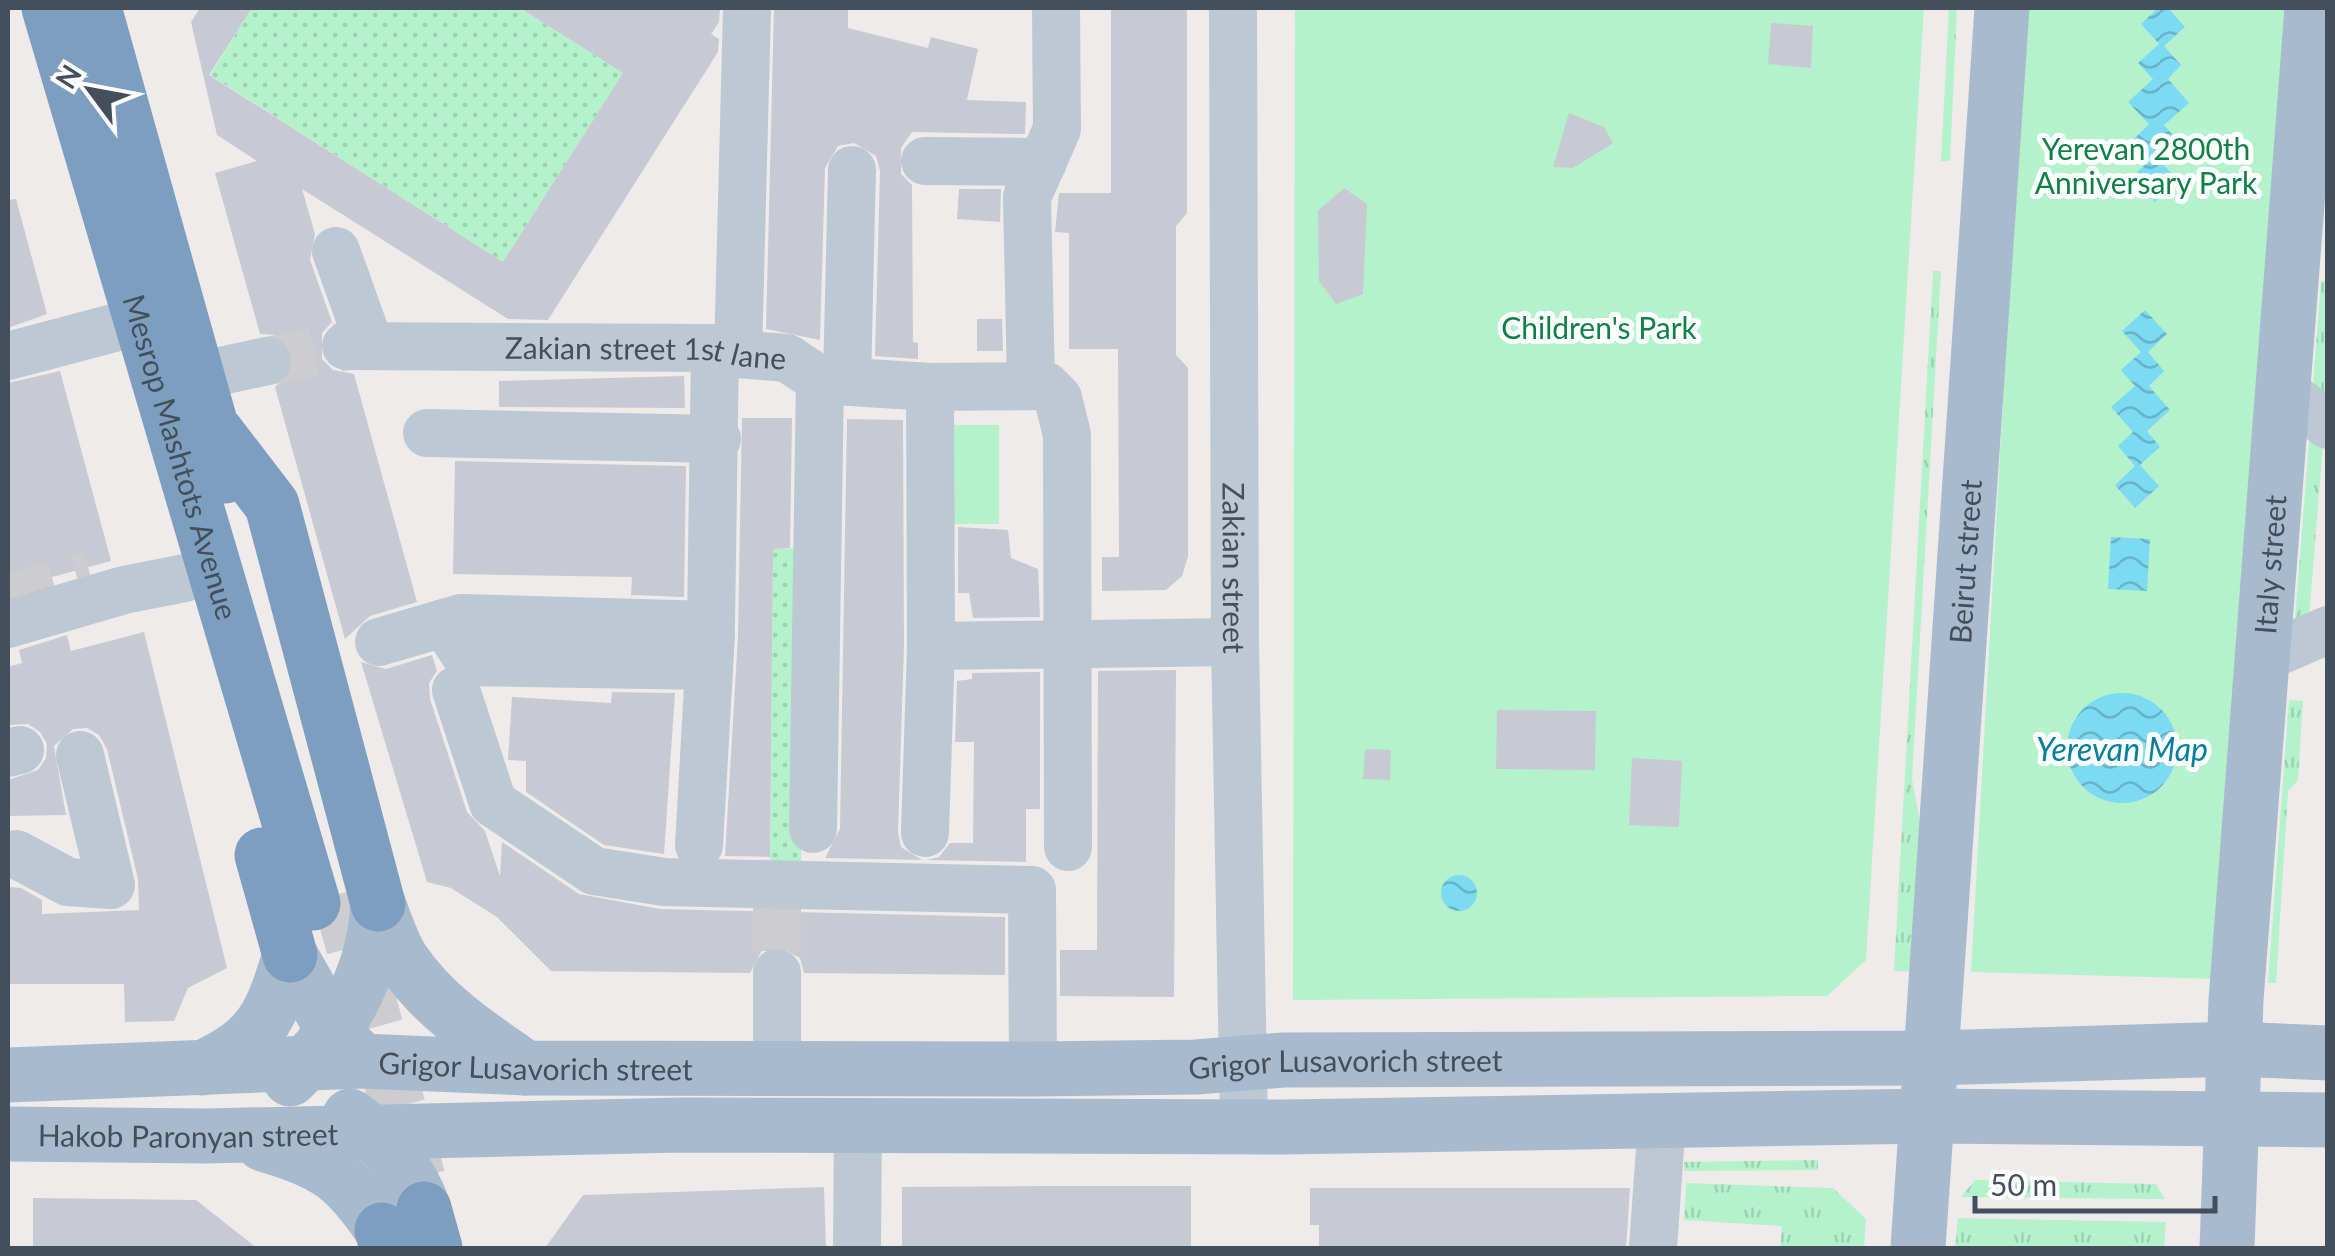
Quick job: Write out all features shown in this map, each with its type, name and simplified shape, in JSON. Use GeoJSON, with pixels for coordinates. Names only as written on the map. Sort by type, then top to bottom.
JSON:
{"type":"FeatureCollection","features":[{"type":"Feature","properties":{"kind":"highway","name":"Mesrop Mashtots Avenue"},"geometry":{"type":"LineString","coordinates":[[50,8],[176,372],[343,901]]}},
{"type":"Feature","properties":{"kind":"highway","name":"Mesrop Mashtots Avenue"},"geometry":{"type":"LineString","coordinates":[[94,8],[176,372],[343,901]]}},
{"type":"Feature","properties":{"kind":"highway"},"geometry":{"type":"LineString","coordinates":[[176,372],[186,578],[290,955]]}},
{"type":"Feature","properties":{"kind":"highway"},"geometry":{"type":"LineString","coordinates":[[176,372],[272,505],[350,651],[343,901]]}},
{"type":"Feature","properties":{"kind":"main road","name":"Beirut street"},"geometry":{"type":"LineString","coordinates":[[1918,1248],[1930,1116],[2002,8]]}},
{"type":"Feature","properties":{"kind":"main road","name":"Italy street"},"geometry":{"type":"LineString","coordinates":[[2226,1248],[2234,1049],[2312,8]]}},
{"type":"Feature","properties":{"kind":"main road"},"geometry":{"type":"LineString","coordinates":[[343,901],[376,943],[362,985],[320,1062],[314,1096],[478,1143],[441,1172],[407,1234]]}},
{"type":"Feature","properties":{"kind":"main road"},"geometry":{"type":"LineString","coordinates":[[343,901],[462,1023],[526,1068]]}},
{"type":"Feature","properties":{"kind":"main road"},"geometry":{"type":"LineString","coordinates":[[290,955],[320,1062],[436,1129]]}},
{"type":"Feature","properties":{"kind":"main road"},"geometry":{"type":"LineString","coordinates":[[200,1068],[230,1055],[260,1032],[290,955]]}},
{"type":"Feature","properties":{"kind":"main road","name":"Grigor Lusavorich street"},"geometry":{"type":"LineString","coordinates":[[320,1062],[526,1068],[1034,1069],[1240,1065],[1282,1060],[1933,1058],[2234,1049],[2328,1052]]}},
{"type":"Feature","properties":{"kind":"main road"},"geometry":{"type":"LineString","coordinates":[[226,1134],[320,1062]]}},
{"type":"Feature","properties":{"kind":"main road","name":"Hakob Paronyan street"},"geometry":{"type":"LineString","coordinates":[[8,1074],[320,1062]]}},
{"type":"Feature","properties":{"kind":"main road"},"geometry":{"type":"LineString","coordinates":[[407,1234],[413,1178],[458,1085],[526,1068]]}},
{"type":"Feature","properties":{"kind":"main road","name":"Grigor Lusavorich street"},"geometry":{"type":"LineString","coordinates":[[436,1129],[1244,1126],[1930,1116],[2328,1120]]}},
{"type":"Feature","properties":{"kind":"main road","name":"Hakob Paronyan street"},"geometry":{"type":"LineString","coordinates":[[8,1134],[436,1129]]}},
{"type":"Feature","properties":{"kind":"main road"},"geometry":{"type":"LineString","coordinates":[[226,1134],[298,1154],[335,1170],[407,1234]]}},
{"type":"Feature","properties":{"kind":"street"},"geometry":{"type":"LineString","coordinates":[[699,845],[717,439],[748,8]]}},
{"type":"Feature","properties":{"kind":"street"},"geometry":{"type":"LineString","coordinates":[[1056,8],[1057,129],[1027,197],[1032,384],[1046,386],[1058,398],[1067,435],[1068,847]]}},
{"type":"Feature","properties":{"kind":"street","name":"Zakian street"},"geometry":{"type":"LineString","coordinates":[[1233,8],[1240,1065],[1244,1126]]}},
{"type":"Feature","properties":{"kind":"street"},"geometry":{"type":"LineString","coordinates":[[925,161],[1043,162]]}},
{"type":"Feature","properties":{"kind":"street"},"geometry":{"type":"LineString","coordinates":[[813,829],[833,380],[852,170]]}},
{"type":"Feature","properties":{"kind":"street","name":"Zakian street 1st lane"},"geometry":{"type":"LineString","coordinates":[[336,251],[358,346],[726,351],[787,358],[833,380],[930,387],[1032,384]]}},
{"type":"Feature","properties":{"kind":"street"},"geometry":{"type":"LineString","coordinates":[[9,359],[176,372],[267,361]]}},
{"type":"Feature","properties":{"kind":"street"},"geometry":{"type":"LineString","coordinates":[[925,832],[931,646],[930,387]]}},
{"type":"Feature","properties":{"kind":"street"},"geometry":{"type":"LineString","coordinates":[[2282,388],[2328,425]]}},
{"type":"Feature","properties":{"kind":"street"},"geometry":{"type":"LineString","coordinates":[[427,432],[717,439]]}},
{"type":"Feature","properties":{"kind":"street"},"geometry":{"type":"LineString","coordinates":[[8,624],[107,582],[186,578]]}},
{"type":"Feature","properties":{"kind":"street"},"geometry":{"type":"LineString","coordinates":[[350,651],[461,618],[530,617],[710,645]]}},
{"type":"Feature","properties":{"kind":"street"},"geometry":{"type":"LineString","coordinates":[[2261,660],[2328,630]]}},
{"type":"Feature","properties":{"kind":"street"},"geometry":{"type":"LineString","coordinates":[[931,646],[1236,642]]}},
{"type":"Feature","properties":{"kind":"street"},"geometry":{"type":"LineString","coordinates":[[456,690],[494,803],[594,870],[664,882],[777,893],[1032,890],[1034,1069]]}},
{"type":"Feature","properties":{"kind":"street"},"geometry":{"type":"LineString","coordinates":[[8,855],[16,854],[68,882],[111,885],[80,756]]}},
{"type":"Feature","properties":{"kind":"street"},"geometry":{"type":"LineString","coordinates":[[777,1069],[778,973]]}},
{"type":"Feature","properties":{"kind":"street"},"geometry":{"type":"LineString","coordinates":[[1653,1248],[1662,1120]]}},
{"type":"Feature","properties":{"kind":"street"},"geometry":{"type":"LineString","coordinates":[[857,1248],[858,1125]]}},
{"type":"Feature","properties":{"kind":"green space"},"geometry":{"type":"Polygon","coordinates":[[[252,8],[520,8],[623,73],[503,262],[210,75],[252,8]]]}},
{"type":"Feature","properties":{"kind":"green space","name":"Children's Park"},"geometry":{"type":"Polygon","coordinates":[[[1295,8],[1924,8],[1866,960],[1827,996],[1293,1000],[1295,8]]]}},
{"type":"Feature","properties":{"kind":"green space"},"geometry":{"type":"Polygon","coordinates":[[[1949,8],[1957,8],[1950,161],[1941,161],[1949,8]]]}},
{"type":"Feature","properties":{"kind":"green space","name":"Yerevan 2800th Anniversary Park"},"geometry":{"type":"Polygon","coordinates":[[[2025,8],[2286,8],[2218,979],[1971,972],[2025,8]]]}},
{"type":"Feature","properties":{"kind":"green space"},"geometry":{"type":"Polygon","coordinates":[[[1933,271],[1941,271],[1912,779],[1924,843],[1917,972],[1894,971],[1933,271]]]}},
{"type":"Feature","properties":{"kind":"green space"},"geometry":{"type":"Polygon","coordinates":[[[2321,281],[2327,281],[2327,412],[2312,398],[2321,281]]]}},
{"type":"Feature","properties":{"kind":"green space"},"geometry":{"type":"Polygon","coordinates":[[[940,425],[999,425],[999,524],[941,524],[940,425]]]}},
{"type":"Feature","properties":{"kind":"green space"},"geometry":{"type":"Polygon","coordinates":[[[2310,430],[2323,444],[2309,618],[2294,632],[2310,430]]]}},
{"type":"Feature","properties":{"kind":"green space"},"geometry":{"type":"Polygon","coordinates":[[[805,548],[801,868],[770,870],[773,549],[805,548]]]}},
{"type":"Feature","properties":{"kind":"green space"},"geometry":{"type":"Polygon","coordinates":[[[2289,700],[2303,701],[2298,780],[2288,791],[2276,983],[2268,983],[2289,700]]]}},
{"type":"Feature","properties":{"kind":"green space"},"geometry":{"type":"Polygon","coordinates":[[[1818,1160],[1818,1170],[1684,1171],[1684,1162],[1818,1160]]]}},
{"type":"Feature","properties":{"kind":"green space"},"geometry":{"type":"Polygon","coordinates":[[[1975,1180],[2156,1184],[2165,1199],[1961,1197],[1975,1180]]]}},
{"type":"Feature","properties":{"kind":"green space"},"geometry":{"type":"Polygon","coordinates":[[[1686,1183],[1833,1188],[1866,1219],[1864,1248],[1780,1248],[1782,1226],[1684,1220],[1686,1183]]]}},
{"type":"Feature","properties":{"kind":"green space"},"geometry":{"type":"Polygon","coordinates":[[[1958,1218],[2166,1222],[2164,1248],[1955,1248],[1958,1218]]]}},
{"type":"Feature","properties":{"kind":"water"},"geometry":{"type":"Polygon","coordinates":[[[2158,8],[2168,8],[2185,27],[2164,46],[2181,65],[2168,79],[2189,103],[2164,125],[2179,142],[2159,160],[2178,181],[2155,202],[2132,177],[2150,160],[2132,141],[2149,124],[2128,102],[2153,79],[2138,63],[2159,44],[2141,24],[2158,8]]]}},
{"type":"Feature","properties":{"kind":"water"},"geometry":{"type":"Polygon","coordinates":[[[2145,310],[2167,334],[2148,352],[2164,371],[2149,386],[2170,410],[2147,431],[2160,447],[2140,465],[2159,486],[2135,508],[2115,485],[2135,466],[2118,446],[2133,432],[2111,407],[2135,386],[2121,370],[2141,352],[2122,331],[2145,310]]]}},
{"type":"Feature","properties":{"kind":"water"},"geometry":{"type":"Polygon","coordinates":[[[2111,537],[2150,539],[2147,591],[2108,589],[2111,537]]]}},
{"type":"Feature","properties":{"kind":"water","name":"Yerevan Map"},"geometry":{"type":"Polygon","coordinates":[[[2122,693],[2143,697],[2161,709],[2173,727],[2177,748],[2173,769],[2161,787],[2143,799],[2122,803],[2101,799],[2083,787],[2071,769],[2067,748],[2071,727],[2083,709],[2101,697],[2122,693]]]}},
{"type":"Feature","properties":{"kind":"water"},"geometry":{"type":"Polygon","coordinates":[[[1459,875],[1472,880],[1477,893],[1472,906],[1459,911],[1446,906],[1441,893],[1446,880],[1459,875]]]}},
{"type":"Feature","properties":{"kind":"building"},"geometry":{"type":"Polygon","coordinates":[[[200,8],[252,8],[209,75],[503,262],[623,73],[520,8],[720,8],[719,22],[711,34],[719,39],[718,52],[548,320],[508,319],[302,189],[315,234],[310,260],[332,322],[322,333],[322,359],[333,370],[354,374],[417,602],[370,616],[345,639],[275,387],[293,370],[294,354],[276,335],[260,334],[215,173],[257,161],[217,135],[191,22],[200,8]]]}},
{"type":"Feature","properties":{"kind":"building"},"geometry":{"type":"Polygon","coordinates":[[[774,8],[848,8],[848,28],[928,48],[931,37],[978,49],[967,100],[1026,102],[1025,134],[912,132],[901,148],[901,174],[912,185],[913,342],[918,343],[918,359],[875,356],[880,171],[876,156],[854,143],[838,146],[825,168],[820,340],[766,329],[774,8]]]}},
{"type":"Feature","properties":{"kind":"building"},"geometry":{"type":"Polygon","coordinates":[[[1111,8],[1187,8],[1187,213],[1176,226],[1176,355],[1188,368],[1188,556],[1182,576],[1166,590],[1102,591],[1102,557],[1119,557],[1118,349],[1069,349],[1069,233],[1055,232],[1059,193],[1111,193],[1111,8]]]}},
{"type":"Feature","properties":{"kind":"building"},"geometry":{"type":"Polygon","coordinates":[[[1771,23],[1813,26],[1811,68],[1768,64],[1771,23]]]}},
{"type":"Feature","properties":{"kind":"building"},"geometry":{"type":"Polygon","coordinates":[[[1569,113],[1604,127],[1613,143],[1573,168],[1553,167],[1569,113]]]}},
{"type":"Feature","properties":{"kind":"building"},"geometry":{"type":"Polygon","coordinates":[[[1344,188],[1367,204],[1363,294],[1336,304],[1319,281],[1318,211],[1344,188]]]}},
{"type":"Feature","properties":{"kind":"building"},"geometry":{"type":"Polygon","coordinates":[[[959,189],[1001,189],[1000,222],[957,219],[959,189]]]}},
{"type":"Feature","properties":{"kind":"building"},"geometry":{"type":"Polygon","coordinates":[[[16,199],[47,314],[8,328],[8,200],[16,199]]]}},
{"type":"Feature","properties":{"kind":"building"},"geometry":{"type":"Polygon","coordinates":[[[977,319],[1002,319],[1003,351],[977,351],[977,319]]]}},
{"type":"Feature","properties":{"kind":"building"},"geometry":{"type":"Polygon","coordinates":[[[60,371],[111,561],[8,589],[8,383],[60,371]]]}},
{"type":"Feature","properties":{"kind":"building"},"geometry":{"type":"Polygon","coordinates":[[[684,376],[685,408],[499,407],[499,381],[684,376]]]}},
{"type":"Feature","properties":{"kind":"building"},"geometry":{"type":"Polygon","coordinates":[[[742,418],[792,418],[790,548],[773,549],[770,857],[725,856],[738,636],[742,418]]]}},
{"type":"Feature","properties":{"kind":"building"},"geometry":{"type":"Polygon","coordinates":[[[847,419],[903,420],[904,646],[898,832],[901,847],[922,860],[825,858],[840,829],[847,419]]]}},
{"type":"Feature","properties":{"kind":"building"},"geometry":{"type":"Polygon","coordinates":[[[455,461],[686,466],[684,597],[631,595],[632,577],[453,574],[455,461]]]}},
{"type":"Feature","properties":{"kind":"building"},"geometry":{"type":"Polygon","coordinates":[[[958,527],[1008,530],[1011,558],[1038,569],[1040,617],[973,618],[969,593],[958,593],[958,527]]]}},
{"type":"Feature","properties":{"kind":"building"},"geometry":{"type":"Polygon","coordinates":[[[144,632],[227,968],[188,988],[174,1021],[125,1022],[124,984],[8,984],[8,887],[21,888],[42,900],[42,914],[139,910],[138,879],[107,749],[99,735],[87,728],[73,729],[54,746],[66,815],[8,816],[8,780],[38,770],[46,758],[47,744],[40,732],[28,724],[8,725],[8,667],[22,663],[19,650],[67,635],[71,651],[144,632]]]}},
{"type":"Feature","properties":{"kind":"building"},"geometry":{"type":"Polygon","coordinates":[[[432,655],[437,671],[429,683],[430,699],[467,812],[485,831],[500,876],[502,842],[579,894],[660,909],[1005,917],[1005,975],[804,973],[800,958],[778,946],[762,950],[750,973],[551,971],[497,917],[451,888],[427,882],[361,662],[386,669],[432,655]]]}},
{"type":"Feature","properties":{"kind":"building"},"geometry":{"type":"Polygon","coordinates":[[[1176,670],[1174,997],[1060,996],[1060,950],[1097,950],[1098,671],[1176,670]]]}},
{"type":"Feature","properties":{"kind":"building"},"geometry":{"type":"Polygon","coordinates":[[[1040,672],[1040,809],[1026,809],[1026,862],[926,860],[939,857],[950,843],[973,843],[974,742],[955,742],[957,681],[972,679],[972,673],[1040,672]]]}},
{"type":"Feature","properties":{"kind":"building"},"geometry":{"type":"Polygon","coordinates":[[[612,692],[675,693],[664,854],[604,845],[526,792],[526,761],[508,760],[512,697],[611,703],[612,692]]]}},
{"type":"Feature","properties":{"kind":"building"},"geometry":{"type":"Polygon","coordinates":[[[1497,710],[1596,711],[1595,770],[1496,769],[1497,710]]]}},
{"type":"Feature","properties":{"kind":"building"},"geometry":{"type":"Polygon","coordinates":[[[1365,749],[1391,750],[1390,780],[1363,779],[1365,749]]]}},
{"type":"Feature","properties":{"kind":"building"},"geometry":{"type":"Polygon","coordinates":[[[1632,758],[1682,761],[1679,827],[1629,825],[1632,758]]]}},
{"type":"Feature","properties":{"kind":"building"},"geometry":{"type":"Polygon","coordinates":[[[1191,1186],[1191,1248],[902,1248],[902,1187],[1191,1186]]]}},
{"type":"Feature","properties":{"kind":"building"},"geometry":{"type":"Polygon","coordinates":[[[824,1187],[826,1248],[545,1248],[583,1195],[824,1187]]]}},
{"type":"Feature","properties":{"kind":"building"},"geometry":{"type":"Polygon","coordinates":[[[1310,1188],[1630,1188],[1626,1248],[1319,1248],[1319,1225],[1310,1225],[1310,1188]]]}},
{"type":"Feature","properties":{"kind":"building"},"geometry":{"type":"Polygon","coordinates":[[[33,1198],[196,1200],[257,1248],[33,1248],[33,1198]]]}},
{"type":"Feature","properties":{"kind":"tunnel"},"geometry":{"type":"LineString","coordinates":[[267,361],[346,346]]}},
{"type":"Feature","properties":{"kind":"tunnel"},"geometry":{"type":"LineString","coordinates":[[8,598],[90,574]]}},
{"type":"Feature","properties":{"kind":"tunnel"},"geometry":{"type":"LineString","coordinates":[[339,894],[418,1178]]}},
{"type":"Feature","properties":{"kind":"tunnel"},"geometry":{"type":"LineString","coordinates":[[777,903],[777,973]]}}]}
